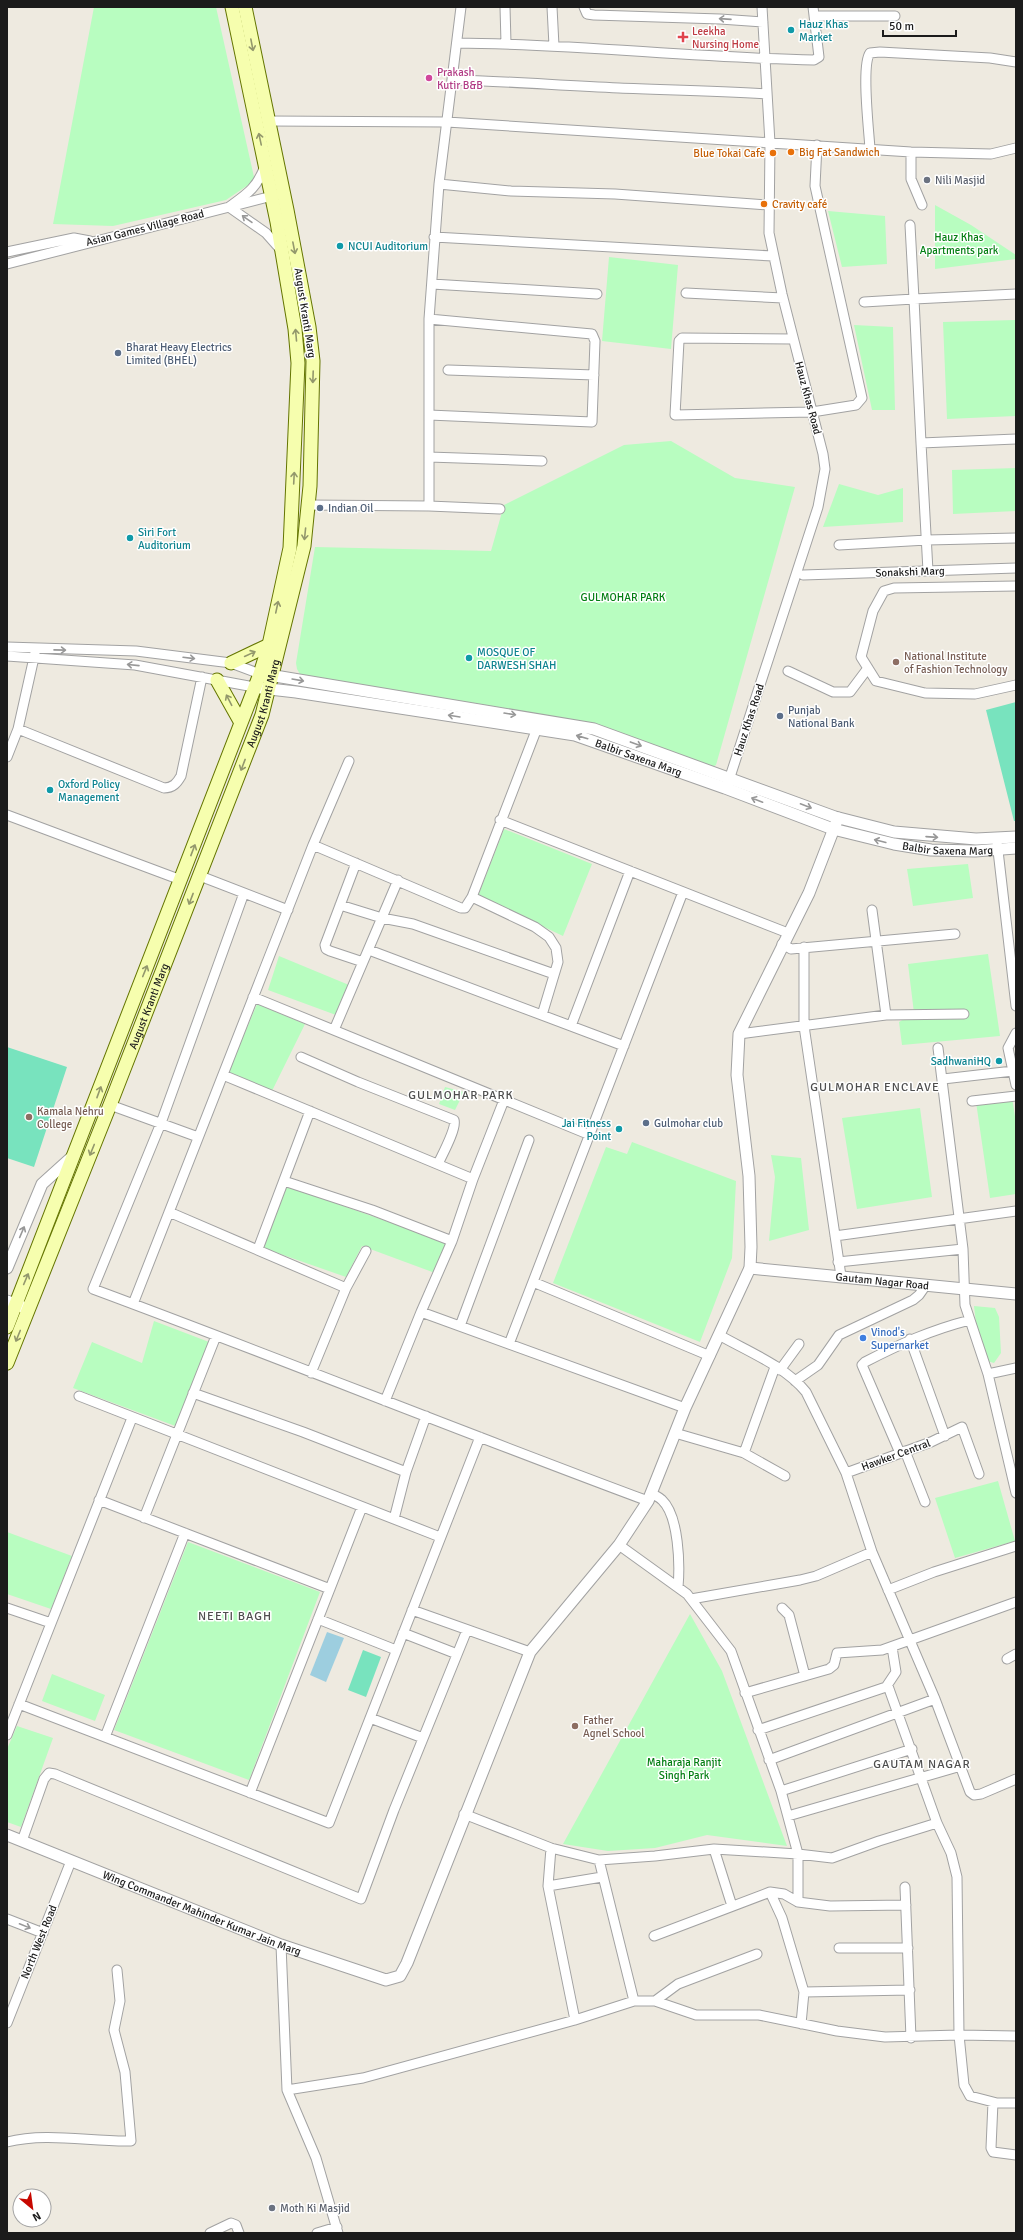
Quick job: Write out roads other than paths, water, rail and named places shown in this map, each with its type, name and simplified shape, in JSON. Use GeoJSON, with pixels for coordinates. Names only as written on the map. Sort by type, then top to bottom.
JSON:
{"type":"FeatureCollection","features":[{"type":"Feature","properties":{"kind":"main road","name":"August Kranti Marg"},"geometry":{"type":"LineString","coordinates":[[7,1363],[16,1310],[181,880],[240,721],[254,687],[267,680],[304,546],[313,421],[313,361],[309,327],[278,195],[265,165],[232,7]]}},
{"type":"Feature","properties":{"kind":"main road","name":"August Kranti Marg"},"geometry":{"type":"LineString","coordinates":[[7,1327],[110,1105],[262,715],[267,680],[269,645],[290,548],[298,388],[295,328],[283,253],[278,195],[268,121],[245,7]]}},
{"type":"Feature","properties":{"kind":"main road"},"geometry":{"type":"LineString","coordinates":[[230,663],[269,645]]}},
{"type":"Feature","properties":{"kind":"main road"},"geometry":{"type":"LineString","coordinates":[[217,680],[240,721]]}},
{"type":"Feature","properties":{"kind":"street"},"geometry":{"type":"LineString","coordinates":[[429,506],[429,318],[434,238],[461,7]]}},
{"type":"Feature","properties":{"kind":"street"},"geometry":{"type":"LineString","coordinates":[[505,7],[506,43]]}},
{"type":"Feature","properties":{"kind":"street"},"geometry":{"type":"LineString","coordinates":[[552,7],[554,46]]}},
{"type":"Feature","properties":{"kind":"street"},"geometry":{"type":"LineString","coordinates":[[584,7],[587,14],[594,15],[720,18],[764,22]]}},
{"type":"Feature","properties":{"kind":"street","name":"Hauz Khas Road"},"geometry":{"type":"LineString","coordinates":[[728,783],[818,507],[825,469],[823,454],[773,256],[768,205],[770,143],[767,60],[762,7]]}},
{"type":"Feature","properties":{"kind":"street"},"geometry":{"type":"LineString","coordinates":[[457,43],[506,43],[767,60],[814,60],[818,58],[813,12],[895,16]]}},
{"type":"Feature","properties":{"kind":"street"},"geometry":{"type":"LineString","coordinates":[[870,149],[866,88],[867,60],[870,53],[880,52],[990,58],[1016,62]]}},
{"type":"Feature","properties":{"kind":"street"},"geometry":{"type":"LineString","coordinates":[[453,80],[516,81],[618,88],[768,94]]}},
{"type":"Feature","properties":{"kind":"street"},"geometry":{"type":"LineString","coordinates":[[268,121],[447,122],[911,152],[991,154],[1016,148]]}},
{"type":"Feature","properties":{"kind":"street"},"geometry":{"type":"LineString","coordinates":[[793,339],[682,338],[679,341],[675,415],[812,412],[856,405],[862,398],[815,186],[817,145]]}},
{"type":"Feature","properties":{"kind":"street"},"geometry":{"type":"LineString","coordinates":[[911,152],[911,179],[922,205]]}},
{"type":"Feature","properties":{"kind":"street"},"geometry":{"type":"LineString","coordinates":[[265,165],[261,178],[253,190],[229,207],[266,233],[283,253]]}},
{"type":"Feature","properties":{"kind":"street"},"geometry":{"type":"LineString","coordinates":[[440,184],[511,191],[615,194],[768,205]]}},
{"type":"Feature","properties":{"kind":"street","name":"Asian Games Village Road"},"geometry":{"type":"LineString","coordinates":[[7,264],[278,195]]}},
{"type":"Feature","properties":{"kind":"street"},"geometry":{"type":"LineString","coordinates":[[910,225],[928,571]]}},
{"type":"Feature","properties":{"kind":"street"},"geometry":{"type":"LineString","coordinates":[[7,252],[74,238],[92,242]]}},
{"type":"Feature","properties":{"kind":"street"},"geometry":{"type":"LineString","coordinates":[[434,238],[773,256]]}},
{"type":"Feature","properties":{"kind":"street"},"geometry":{"type":"LineString","coordinates":[[432,284],[597,294]]}},
{"type":"Feature","properties":{"kind":"street"},"geometry":{"type":"LineString","coordinates":[[686,293],[783,298]]}},
{"type":"Feature","properties":{"kind":"street"},"geometry":{"type":"LineString","coordinates":[[864,302],[1016,294]]}},
{"type":"Feature","properties":{"kind":"street"},"geometry":{"type":"LineString","coordinates":[[429,318],[592,334],[595,341],[592,422],[429,415]]}},
{"type":"Feature","properties":{"kind":"street"},"geometry":{"type":"LineString","coordinates":[[448,370],[594,375]]}},
{"type":"Feature","properties":{"kind":"street"},"geometry":{"type":"LineString","coordinates":[[921,443],[1016,439]]}},
{"type":"Feature","properties":{"kind":"street"},"geometry":{"type":"LineString","coordinates":[[429,457],[542,461]]}},
{"type":"Feature","properties":{"kind":"street"},"geometry":{"type":"LineString","coordinates":[[308,505],[429,506],[500,510]]}},
{"type":"Feature","properties":{"kind":"street"},"geometry":{"type":"LineString","coordinates":[[839,545],[927,540],[1016,538]]}},
{"type":"Feature","properties":{"kind":"street","name":"Sonakshi Marg"},"geometry":{"type":"LineString","coordinates":[[804,575],[1016,568]]}},
{"type":"Feature","properties":{"kind":"street"},"geometry":{"type":"LineString","coordinates":[[1016,586],[894,588],[884,591],[873,611],[861,657],[876,681],[924,693],[975,694],[1016,685]]}},
{"type":"Feature","properties":{"kind":"street"},"geometry":{"type":"LineString","coordinates":[[7,647],[136,651],[230,663],[267,680]]}},
{"type":"Feature","properties":{"kind":"street"},"geometry":{"type":"LineString","coordinates":[[7,758],[18,729],[35,659],[36,649]]}},
{"type":"Feature","properties":{"kind":"street"},"geometry":{"type":"LineString","coordinates":[[7,656],[135,665],[254,687]]}},
{"type":"Feature","properties":{"kind":"street"},"geometry":{"type":"LineString","coordinates":[[788,671],[833,692],[850,692],[868,668]]}},
{"type":"Feature","properties":{"kind":"street"},"geometry":{"type":"LineString","coordinates":[[18,729],[164,788],[169,788],[176,784],[181,776],[202,677]]}},
{"type":"Feature","properties":{"kind":"street","name":"Balbir Saxena Marg"},"geometry":{"type":"LineString","coordinates":[[267,680],[538,724],[838,818],[913,835],[997,844],[1016,848]]}},
{"type":"Feature","properties":{"kind":"street"},"geometry":{"type":"LineString","coordinates":[[313,845],[461,908],[465,908],[472,897],[500,820],[538,724]]}},
{"type":"Feature","properties":{"kind":"street"},"geometry":{"type":"LineString","coordinates":[[132,1304],[313,845],[349,761]]}},
{"type":"Feature","properties":{"kind":"street","name":"Balbir Saxena Marg"},"geometry":{"type":"LineString","coordinates":[[728,783],[833,828],[910,848],[938,850],[997,844],[1016,837]]}},
{"type":"Feature","properties":{"kind":"street"},"geometry":{"type":"LineString","coordinates":[[7,815],[181,880]]}},
{"type":"Feature","properties":{"kind":"street"},"geometry":{"type":"LineString","coordinates":[[838,818],[809,893],[782,944],[739,1034],[737,1075],[749,1176],[752,1247],[750,1268],[685,1408],[650,1497],[619,1545],[530,1652],[464,1814],[551,1848],[598,1860],[655,1856],[714,1849],[798,1854],[832,1858],[878,1841],[938,1823]]}},
{"type":"Feature","properties":{"kind":"street"},"geometry":{"type":"LineString","coordinates":[[500,820],[788,933]]}},
{"type":"Feature","properties":{"kind":"street"},"geometry":{"type":"LineString","coordinates":[[997,844],[1016,1006]]}},
{"type":"Feature","properties":{"kind":"street"},"geometry":{"type":"LineString","coordinates":[[356,863],[326,945],[326,949],[363,962]]}},
{"type":"Feature","properties":{"kind":"street"},"geometry":{"type":"LineString","coordinates":[[571,1026],[630,871]]}},
{"type":"Feature","properties":{"kind":"street"},"geometry":{"type":"LineString","coordinates":[[200,876],[288,910]]}},
{"type":"Feature","properties":{"kind":"street"},"geometry":{"type":"LineString","coordinates":[[334,1030],[398,880]]}},
{"type":"Feature","properties":{"kind":"street"},"geometry":{"type":"LineString","coordinates":[[244,892],[161,1123],[93,1289],[480,1437],[662,1500],[674,1523],[679,1576],[678,1588]]}},
{"type":"Feature","properties":{"kind":"street"},"geometry":{"type":"LineString","coordinates":[[509,1344],[683,892]]}},
{"type":"Feature","properties":{"kind":"street"},"geometry":{"type":"LineString","coordinates":[[472,897],[535,927],[550,937],[556,948],[558,962],[542,1015]]}},
{"type":"Feature","properties":{"kind":"street"},"geometry":{"type":"LineString","coordinates":[[340,905],[382,918],[413,924],[554,974]]}},
{"type":"Feature","properties":{"kind":"street"},"geometry":{"type":"LineString","coordinates":[[872,910],[886,1015]]}},
{"type":"Feature","properties":{"kind":"street"},"geometry":{"type":"LineString","coordinates":[[782,944],[791,949],[875,940],[955,934]]}},
{"type":"Feature","properties":{"kind":"street"},"geometry":{"type":"LineString","coordinates":[[804,947],[804,1026],[840,1276]]}},
{"type":"Feature","properties":{"kind":"street"},"geometry":{"type":"LineString","coordinates":[[369,950],[624,1046]]}},
{"type":"Feature","properties":{"kind":"street"},"geometry":{"type":"LineString","coordinates":[[253,997],[590,1135]]}},
{"type":"Feature","properties":{"kind":"street"},"geometry":{"type":"LineString","coordinates":[[739,1034],[886,1015],[964,1014]]}},
{"type":"Feature","properties":{"kind":"street"},"geometry":{"type":"LineString","coordinates":[[1016,1033],[1008,1048],[1016,1085]]}},
{"type":"Feature","properties":{"kind":"street"},"geometry":{"type":"LineString","coordinates":[[938,1048],[963,1248],[965,1305],[988,1374],[1016,1493]]}},
{"type":"Feature","properties":{"kind":"street"},"geometry":{"type":"LineString","coordinates":[[301,1057],[358,1082],[454,1120],[452,1132],[438,1164]]}},
{"type":"Feature","properties":{"kind":"street"},"geometry":{"type":"LineString","coordinates":[[943,1079],[1013,1071]]}},
{"type":"Feature","properties":{"kind":"street"},"geometry":{"type":"LineString","coordinates":[[222,1075],[473,1179]]}},
{"type":"Feature","properties":{"kind":"street"},"geometry":{"type":"LineString","coordinates":[[972,1100],[1016,1096]]}},
{"type":"Feature","properties":{"kind":"street"},"geometry":{"type":"LineString","coordinates":[[385,1401],[452,1241],[473,1179],[504,1100]]}},
{"type":"Feature","properties":{"kind":"street"},"geometry":{"type":"LineString","coordinates":[[110,1105],[198,1137]]}},
{"type":"Feature","properties":{"kind":"street"},"geometry":{"type":"LineString","coordinates":[[258,1249],[310,1111]]}},
{"type":"Feature","properties":{"kind":"street"},"geometry":{"type":"LineString","coordinates":[[460,1326],[529,1140]]}},
{"type":"Feature","properties":{"kind":"street"},"geometry":{"type":"LineString","coordinates":[[7,1268],[42,1184],[75,1155]]}},
{"type":"Feature","properties":{"kind":"street"},"geometry":{"type":"LineString","coordinates":[[284,1181],[372,1210],[452,1241]]}},
{"type":"Feature","properties":{"kind":"street"},"geometry":{"type":"LineString","coordinates":[[835,1236],[1016,1211]]}},
{"type":"Feature","properties":{"kind":"street"},"geometry":{"type":"LineString","coordinates":[[169,1212],[346,1288]]}},
{"type":"Feature","properties":{"kind":"street"},"geometry":{"type":"LineString","coordinates":[[838,1262],[963,1248]]}},
{"type":"Feature","properties":{"kind":"street"},"geometry":{"type":"LineString","coordinates":[[311,1373],[346,1288],[366,1251]]}},
{"type":"Feature","properties":{"kind":"street","name":"Gautam Nagar Road"},"geometry":{"type":"LineString","coordinates":[[750,1268],[1016,1294]]}},
{"type":"Feature","properties":{"kind":"street"},"geometry":{"type":"LineString","coordinates":[[533,1282],[710,1356]]}},
{"type":"Feature","properties":{"kind":"street"},"geometry":{"type":"LineString","coordinates":[[795,1381],[818,1365],[839,1335],[913,1300],[919,1295],[926,1285]]}},
{"type":"Feature","properties":{"kind":"street"},"geometry":{"type":"LineString","coordinates":[[421,1312],[685,1408]]}},
{"type":"Feature","properties":{"kind":"street"},"geometry":{"type":"LineString","coordinates":[[924,1502],[903,1452],[862,1365],[864,1362],[910,1339],[938,1328],[970,1320]]}},
{"type":"Feature","properties":{"kind":"street"},"geometry":{"type":"LineString","coordinates":[[719,1334],[778,1369],[795,1381],[806,1392],[846,1473],[872,1552],[935,1699],[970,1792],[974,1794],[981,1794],[1016,1779]]}},
{"type":"Feature","properties":{"kind":"street"},"geometry":{"type":"LineString","coordinates":[[144,1518],[216,1336]]}},
{"type":"Feature","properties":{"kind":"street"},"geometry":{"type":"LineString","coordinates":[[910,1339],[945,1436]]}},
{"type":"Feature","properties":{"kind":"street"},"geometry":{"type":"LineString","coordinates":[[744,1454],[778,1369],[799,1344]]}},
{"type":"Feature","properties":{"kind":"street"},"geometry":{"type":"LineString","coordinates":[[988,1374],[1016,1368]]}},
{"type":"Feature","properties":{"kind":"street"},"geometry":{"type":"LineString","coordinates":[[194,1393],[406,1472]]}},
{"type":"Feature","properties":{"kind":"street"},"geometry":{"type":"LineString","coordinates":[[79,1396],[132,1418],[440,1537]]}},
{"type":"Feature","properties":{"kind":"street"},"geometry":{"type":"LineString","coordinates":[[394,1519],[406,1472],[426,1416]]}},
{"type":"Feature","properties":{"kind":"street"},"geometry":{"type":"LineString","coordinates":[[7,1735],[132,1418]]}},
{"type":"Feature","properties":{"kind":"street","name":"Hawker Central"},"geometry":{"type":"LineString","coordinates":[[846,1473],[945,1436],[962,1427],[979,1474]]}},
{"type":"Feature","properties":{"kind":"street"},"geometry":{"type":"LineString","coordinates":[[675,1433],[744,1454],[785,1476]]}},
{"type":"Feature","properties":{"kind":"street"},"geometry":{"type":"LineString","coordinates":[[19,1704],[329,1823],[480,1437]]}},
{"type":"Feature","properties":{"kind":"street"},"geometry":{"type":"LineString","coordinates":[[99,1500],[330,1589]]}},
{"type":"Feature","properties":{"kind":"street"},"geometry":{"type":"LineString","coordinates":[[250,1793],[362,1507]]}},
{"type":"Feature","properties":{"kind":"street"},"geometry":{"type":"LineString","coordinates":[[105,1737],[185,1533]]}},
{"type":"Feature","properties":{"kind":"street"},"geometry":{"type":"LineString","coordinates":[[619,1545],[691,1599],[731,1651],[781,1792],[788,1816],[798,1854],[798,1902]]}},
{"type":"Feature","properties":{"kind":"street"},"geometry":{"type":"LineString","coordinates":[[888,1590],[934,1572],[1016,1546]]}},
{"type":"Feature","properties":{"kind":"street"},"geometry":{"type":"LineString","coordinates":[[691,1599],[816,1576],[872,1552]]}},
{"type":"Feature","properties":{"kind":"street"},"geometry":{"type":"LineString","coordinates":[[745,1693],[829,1669],[834,1665],[837,1653],[882,1650],[911,1641],[1016,1602]]}},
{"type":"Feature","properties":{"kind":"street"},"geometry":{"type":"LineString","coordinates":[[7,1608],[51,1623]]}},
{"type":"Feature","properties":{"kind":"street"},"geometry":{"type":"LineString","coordinates":[[782,1608],[789,1615],[805,1676]]}},
{"type":"Feature","properties":{"kind":"street"},"geometry":{"type":"LineString","coordinates":[[412,1610],[530,1652]]}},
{"type":"Feature","properties":{"kind":"street"},"geometry":{"type":"LineString","coordinates":[[318,1620],[396,1650]]}},
{"type":"Feature","properties":{"kind":"street"},"geometry":{"type":"LineString","coordinates":[[22,1841],[44,1778],[49,1773],[56,1774],[361,1899],[394,1810],[467,1630]]}},
{"type":"Feature","properties":{"kind":"street"},"geometry":{"type":"LineString","coordinates":[[403,1632],[457,1654]]}},
{"type":"Feature","properties":{"kind":"street"},"geometry":{"type":"LineString","coordinates":[[758,1730],[883,1689],[888,1686],[896,1668],[892,1647]]}},
{"type":"Feature","properties":{"kind":"street"},"geometry":{"type":"LineString","coordinates":[[1007,1659],[1016,1654]]}},
{"type":"Feature","properties":{"kind":"street"},"geometry":{"type":"LineString","coordinates":[[888,1686],[912,1749],[921,1778],[951,1853],[957,1877],[959,2035],[964,2085],[970,2096],[993,2102],[1016,2104]]}},
{"type":"Feature","properties":{"kind":"street"},"geometry":{"type":"LineString","coordinates":[[769,1760],[935,1699]]}},
{"type":"Feature","properties":{"kind":"street"},"geometry":{"type":"LineString","coordinates":[[370,1718],[423,1738]]}},
{"type":"Feature","properties":{"kind":"street"},"geometry":{"type":"LineString","coordinates":[[781,1792],[912,1749]]}},
{"type":"Feature","properties":{"kind":"street"},"geometry":{"type":"LineString","coordinates":[[788,1816],[961,1766]]}},
{"type":"Feature","properties":{"kind":"street","name":"Wing Commander Mahinder Kumar Jain Marg"},"geometry":{"type":"LineString","coordinates":[[7,1835],[282,1945],[386,1980],[400,1976],[407,1963],[464,1814]]}},
{"type":"Feature","properties":{"kind":"street"},"geometry":{"type":"LineString","coordinates":[[551,1848],[548,1886],[575,2020]]}},
{"type":"Feature","properties":{"kind":"street"},"geometry":{"type":"LineString","coordinates":[[714,1849],[732,1906]]}},
{"type":"Feature","properties":{"kind":"street"},"geometry":{"type":"LineString","coordinates":[[598,1860],[634,2001]]}},
{"type":"Feature","properties":{"kind":"street","name":"North West Road"},"geometry":{"type":"LineString","coordinates":[[7,2023],[71,1861]]}},
{"type":"Feature","properties":{"kind":"street"},"geometry":{"type":"LineString","coordinates":[[548,1886],[602,1877]]}},
{"type":"Feature","properties":{"kind":"street"},"geometry":{"type":"LineString","coordinates":[[906,1887],[911,2038]]}},
{"type":"Feature","properties":{"kind":"street"},"geometry":{"type":"LineString","coordinates":[[770,1892],[782,1918],[804,1992],[801,2024]]}},
{"type":"Feature","properties":{"kind":"street"},"geometry":{"type":"LineString","coordinates":[[654,1936],[770,1892],[784,1894],[798,1902],[830,1906],[906,1905]]}},
{"type":"Feature","properties":{"kind":"street"},"geometry":{"type":"LineString","coordinates":[[7,1919],[43,1933]]}},
{"type":"Feature","properties":{"kind":"street"},"geometry":{"type":"LineString","coordinates":[[282,1945],[287,2090],[316,2158],[338,2230],[317,2233]]}},
{"type":"Feature","properties":{"kind":"street"},"geometry":{"type":"LineString","coordinates":[[839,1948],[908,1948]]}},
{"type":"Feature","properties":{"kind":"street"},"geometry":{"type":"LineString","coordinates":[[654,2001],[678,1984],[757,1954]]}},
{"type":"Feature","properties":{"kind":"street"},"geometry":{"type":"LineString","coordinates":[[7,2142],[33,2137],[96,2142],[131,2141],[125,2072],[114,2030],[120,2001],[117,1970]]}},
{"type":"Feature","properties":{"kind":"street"},"geometry":{"type":"LineString","coordinates":[[804,1992],[910,1990]]}},
{"type":"Feature","properties":{"kind":"street"},"geometry":{"type":"LineString","coordinates":[[287,2090],[363,2078],[575,2020],[634,2001],[654,2001],[696,2015],[759,2015],[801,2024],[885,2037],[911,2038],[959,2035],[1016,2036]]}},
{"type":"Feature","properties":{"kind":"street"},"geometry":{"type":"LineString","coordinates":[[993,2102],[991,2148],[993,2152],[998,2154],[1016,2155]]}},
{"type":"Feature","properties":{"kind":"street"},"geometry":{"type":"LineString","coordinates":[[210,2233],[231,2223],[236,2225],[239,2233]]}},
{"type":"Feature","properties":{"kind":"water"},"geometry":{"type":"Polygon","coordinates":[[[327,1632],[344,1638],[326,1682],[310,1675],[327,1632]]]}},
{"type":"Feature","properties":{"kind":"place","name":"Hauz Khas Market"},"geometry":{"type":"Point","coordinates":[791,30]}},
{"type":"Feature","properties":{"kind":"place","name":"Leekha Nursing Home"},"geometry":{"type":"Point","coordinates":[683,37]}},
{"type":"Feature","properties":{"kind":"place","name":"Prakash Kutir B&B"},"geometry":{"type":"Point","coordinates":[429,78]}},
{"type":"Feature","properties":{"kind":"place","name":"Big Fat Sandwich"},"geometry":{"type":"Point","coordinates":[791,152]}},
{"type":"Feature","properties":{"kind":"place","name":"Blue Tokai Cafe"},"geometry":{"type":"Point","coordinates":[773,153]}},
{"type":"Feature","properties":{"kind":"place","name":"Nili Masjid"},"geometry":{"type":"Point","coordinates":[927,180]}},
{"type":"Feature","properties":{"kind":"place","name":"Cravity café"},"geometry":{"type":"Point","coordinates":[764,204]}},
{"type":"Feature","properties":{"kind":"place","name":"NCUI Auditorium"},"geometry":{"type":"Point","coordinates":[340,246]}},
{"type":"Feature","properties":{"kind":"place","name":"Bharat Heavy Electrics Limited (BHEL)"},"geometry":{"type":"Point","coordinates":[118,353]}},
{"type":"Feature","properties":{"kind":"place","name":"Indian Oil"},"geometry":{"type":"Point","coordinates":[320,508]}},
{"type":"Feature","properties":{"kind":"place","name":"Siri Fort Auditorium"},"geometry":{"type":"Point","coordinates":[130,538]}},
{"type":"Feature","properties":{"kind":"place","name":"MOSQUE OF DARWESH SHAH"},"geometry":{"type":"Point","coordinates":[469,658]}},
{"type":"Feature","properties":{"kind":"place","name":"National Institute of Fashion Technology"},"geometry":{"type":"Point","coordinates":[896,662]}},
{"type":"Feature","properties":{"kind":"place","name":"Punjab National Bank"},"geometry":{"type":"Point","coordinates":[780,716]}},
{"type":"Feature","properties":{"kind":"place","name":"Oxford Policy Management"},"geometry":{"type":"Point","coordinates":[50,790]}},
{"type":"Feature","properties":{"kind":"place","name":"SadhwaniHQ"},"geometry":{"type":"Point","coordinates":[999,1061]}},
{"type":"Feature","properties":{"kind":"place","name":"Kamala Nehru College"},"geometry":{"type":"Point","coordinates":[29,1117]}},
{"type":"Feature","properties":{"kind":"place","name":"Gulmohar club"},"geometry":{"type":"Point","coordinates":[646,1123]}},
{"type":"Feature","properties":{"kind":"place","name":"Jai Fitness Point"},"geometry":{"type":"Point","coordinates":[619,1129]}},
{"type":"Feature","properties":{"kind":"place","name":"Vinod's Supernarket"},"geometry":{"type":"Point","coordinates":[863,1338]}},
{"type":"Feature","properties":{"kind":"place","name":"Father Agnel School"},"geometry":{"type":"Point","coordinates":[575,1726]}},
{"type":"Feature","properties":{"kind":"place","name":"Moth Ki Masjid"},"geometry":{"type":"Point","coordinates":[272,2208]}},
{"type":"Feature","properties":{"kind":"district","name":"GULMOHAR ENCLAVE"},"geometry":{"type":"Point","coordinates":[875,1087]}},
{"type":"Feature","properties":{"kind":"district","name":"GULMOHAR PARK"},"geometry":{"type":"Point","coordinates":[461,1095]}},
{"type":"Feature","properties":{"kind":"district","name":"NEETI BAGH"},"geometry":{"type":"Point","coordinates":[235,1616]}},
{"type":"Feature","properties":{"kind":"district","name":"GAUTAM NAGAR"},"geometry":{"type":"Point","coordinates":[922,1764]}},
{"type":"Feature","properties":{"kind":"park label","name":"Hauz Khas Apartments park"},"geometry":{"type":"Point","coordinates":[959,243]}},
{"type":"Feature","properties":{"kind":"park label","name":"Maharaja Ranjit Singh Park"},"geometry":{"type":"Point","coordinates":[684,1768]}}]}
